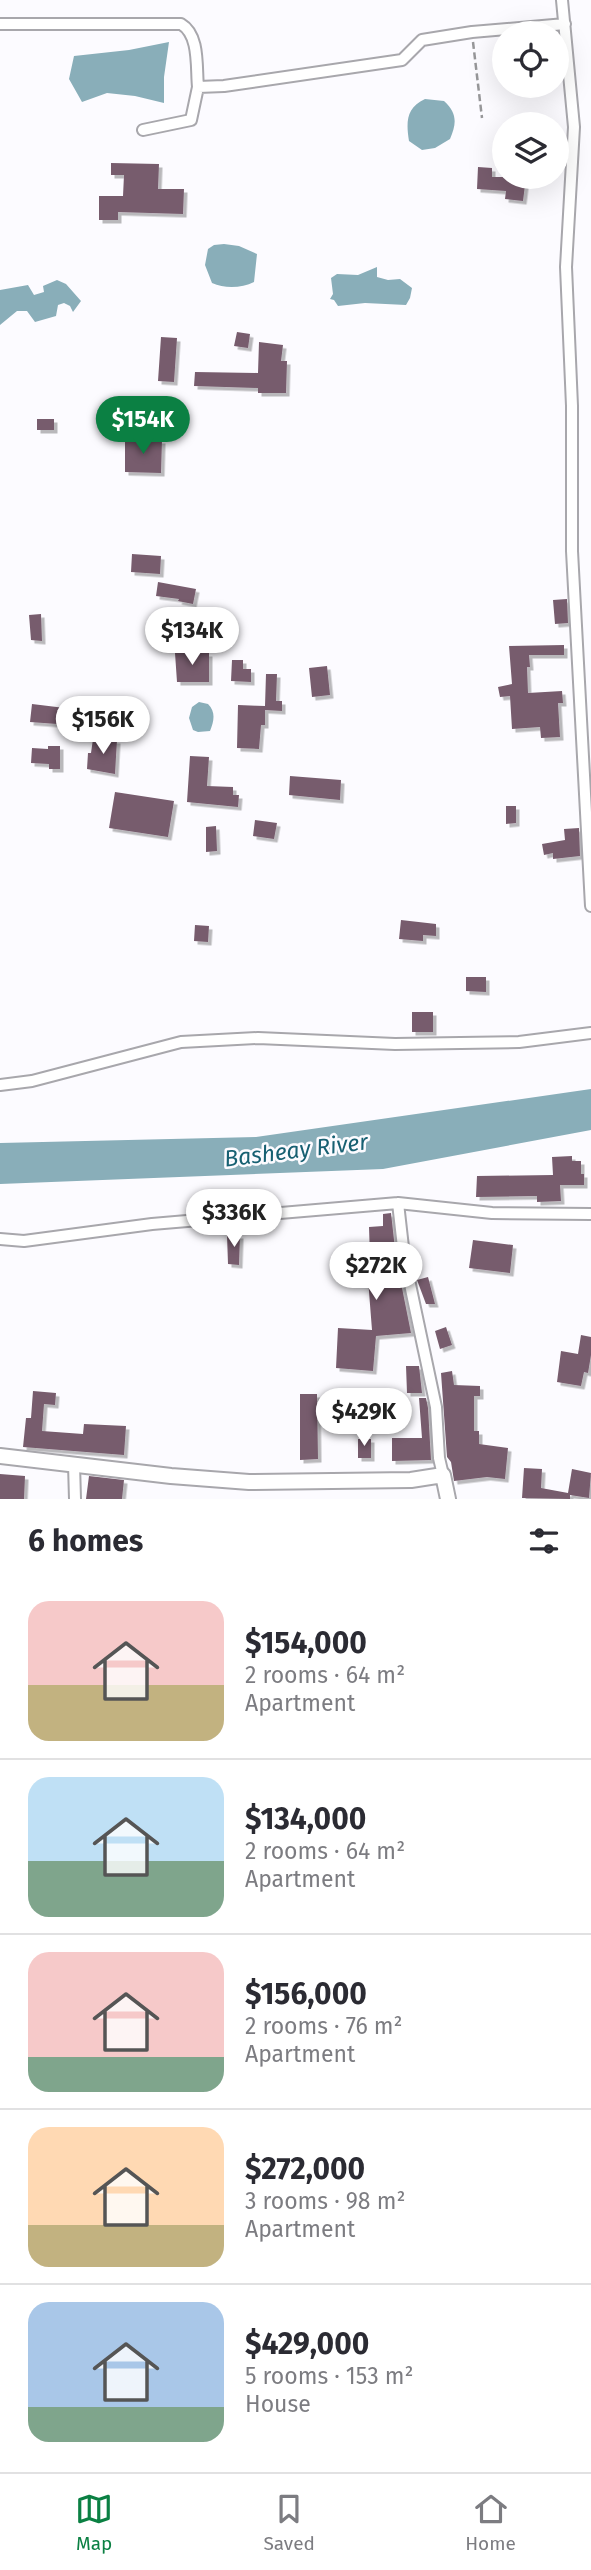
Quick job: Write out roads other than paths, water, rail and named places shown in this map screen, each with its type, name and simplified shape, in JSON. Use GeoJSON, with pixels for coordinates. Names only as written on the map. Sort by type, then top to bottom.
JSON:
{"type":"FeatureCollection","features":[{"type":"Feature","properties":{"kind":"street"},"geometry":{"type":"LineString","coordinates":[[562,0],[565,21]]}},
{"type":"Feature","properties":{"kind":"street"},"geometry":{"type":"LineString","coordinates":[[0,24],[118,22],[181,24],[188,28],[194,40],[198,88],[191,120],[143,130]]}},
{"type":"Feature","properties":{"kind":"street"},"geometry":{"type":"LineString","coordinates":[[198,88],[402,60],[422,40],[492,30]]}},
{"type":"Feature","properties":{"kind":"street"},"geometry":{"type":"LineString","coordinates":[[569,70],[574,127],[566,267],[572,406],[572,551],[591,906]]}},
{"type":"Feature","properties":{"kind":"street"},"geometry":{"type":"LineString","coordinates":[[0,1085],[32,1081],[181,1042],[258,1038],[395,1044],[519,1042],[591,1033]]}},
{"type":"Feature","properties":{"kind":"street"},"geometry":{"type":"LineString","coordinates":[[0,1239],[24,1241],[164,1222],[398,1203],[492,1213],[591,1214]]}},
{"type":"Feature","properties":{"kind":"street"},"geometry":{"type":"LineString","coordinates":[[398,1203],[404,1256],[436,1408],[439,1458],[448,1499]]}},
{"type":"Feature","properties":{"kind":"street"},"geometry":{"type":"LineString","coordinates":[[0,1455],[249,1482],[411,1480],[443,1475]]}},
{"type":"Feature","properties":{"kind":"street"},"geometry":{"type":"LineString","coordinates":[[74,1464],[75,1499]]}},
{"type":"Feature","properties":{"kind":"water"},"geometry":{"type":"Polygon","coordinates":[[[169,42],[164,77],[164,103],[107,93],[82,102],[69,79],[74,56],[169,42]]]}},
{"type":"Feature","properties":{"kind":"water"},"geometry":{"type":"Polygon","coordinates":[[[425,99],[444,101],[453,114],[455,123],[450,139],[435,148],[422,150],[409,141],[408,122],[411,111],[425,99]]]}},
{"type":"Feature","properties":{"kind":"water"},"geometry":{"type":"Polygon","coordinates":[[[224,244],[239,246],[257,254],[254,282],[233,287],[212,283],[205,265],[208,249],[224,244]]]}},
{"type":"Feature","properties":{"kind":"water"},"geometry":{"type":"Polygon","coordinates":[[[377,267],[377,277],[400,279],[412,288],[406,305],[365,303],[338,306],[330,299],[333,294],[331,278],[337,274],[358,275],[377,267]]]}},
{"type":"Feature","properties":{"kind":"water"},"geometry":{"type":"Polygon","coordinates":[[[57,280],[66,284],[81,301],[73,312],[70,306],[64,303],[58,305],[56,316],[35,322],[27,311],[17,311],[0,325],[0,290],[28,285],[34,295],[44,292],[43,286],[57,280]]]}},
{"type":"Feature","properties":{"kind":"water"},"geometry":{"type":"Polygon","coordinates":[[[199,702],[208,704],[212,710],[210,731],[193,730],[189,718],[192,707],[199,702]]]}},
{"type":"Feature","properties":{"kind":"water","name":"Basheay River"},"geometry":{"type":"Polygon","coordinates":[[[591,1089],[591,1130],[383,1169],[0,1184],[0,1143],[256,1137],[591,1089]]]}}]}
